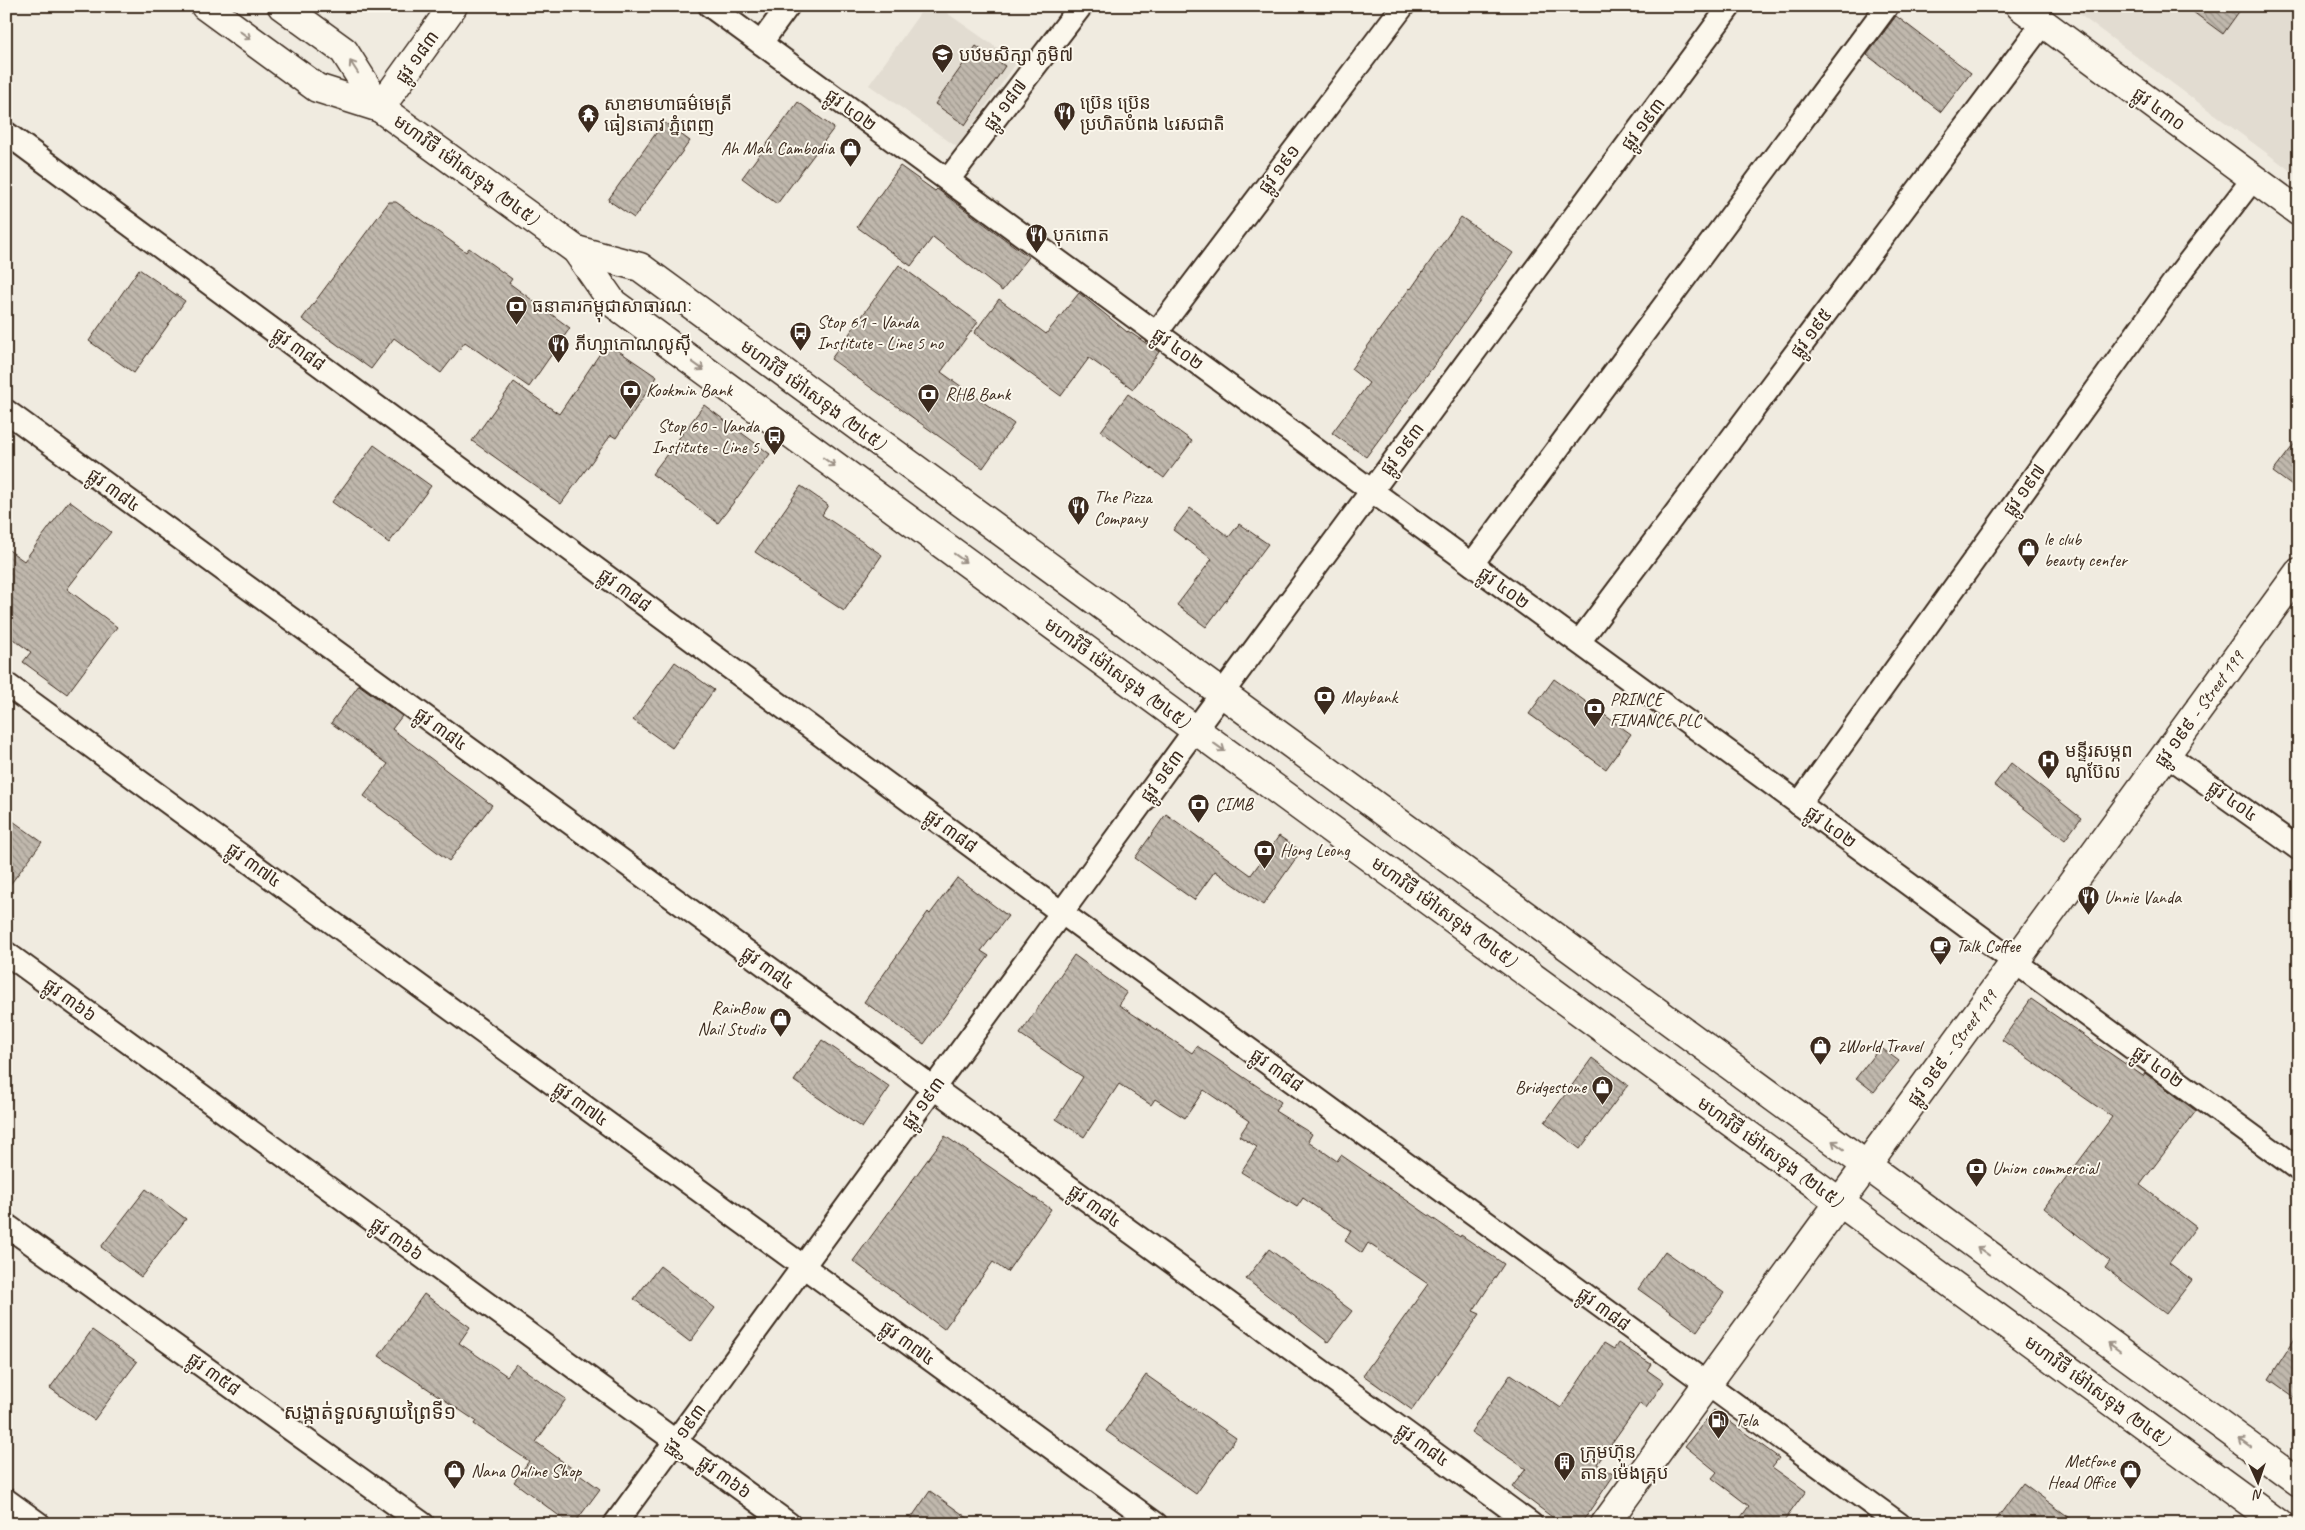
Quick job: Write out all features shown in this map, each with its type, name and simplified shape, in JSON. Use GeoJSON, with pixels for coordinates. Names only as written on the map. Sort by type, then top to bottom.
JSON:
{"type":"FeatureCollection","features":[{"type":"Feature","properties":{"kind":"main road","name":"មហាវិថី ម៉ៅសេទុង (២៤៥)"},"geometry":{"type":"LineString","coordinates":[[205,6],[317,88],[380,108],[576,250],[613,303],[2279,1524]]}},
{"type":"Feature","properties":{"kind":"main road","name":"មហាវិថី ម៉ៅសេទុង (២៤៥)"},"geometry":{"type":"LineString","coordinates":[[282,6],[344,51],[380,108]]}},
{"type":"Feature","properties":{"kind":"main road","name":"ផ្លូវ ១៨៣"},"geometry":{"type":"LineString","coordinates":[[380,108],[453,6]]}},
{"type":"Feature","properties":{"kind":"main road","name":"ផ្លូវ ៤៣០"},"geometry":{"type":"LineString","coordinates":[[2020,6],[2299,212]]}},
{"type":"Feature","properties":{"kind":"main road","name":"មហាវិថី ម៉ៅសេទុង (២៤៥)"},"geometry":{"type":"LineString","coordinates":[[576,250],[640,267],[2299,1482]]}},
{"type":"Feature","properties":{"kind":"main road","name":"ផ្លូវ ១៩៩ - Street 199"},"geometry":{"type":"LineString","coordinates":[[1605,1524],[2299,572]]}},
{"type":"Feature","properties":{"kind":"street","name":"ផ្លូវ ៤០២"},"geometry":{"type":"LineString","coordinates":[[710,6],[2299,1170]]}},
{"type":"Feature","properties":{"kind":"street"},"geometry":{"type":"LineString","coordinates":[[761,44],[788,6]]}},
{"type":"Feature","properties":{"kind":"street","name":"ផ្លូវ ១៨៧"},"geometry":{"type":"LineString","coordinates":[[948,180],[1081,6]]}},
{"type":"Feature","properties":{"kind":"street","name":"ផ្លូវ ១៩១"},"geometry":{"type":"LineString","coordinates":[[1156,333],[1403,6]]}},
{"type":"Feature","properties":{"kind":"street","name":"ផ្លូវ ១៩៣"},"geometry":{"type":"LineString","coordinates":[[615,1524],[1371,490],[1730,6]]}},
{"type":"Feature","properties":{"kind":"street"},"geometry":{"type":"LineString","coordinates":[[1472,564],[1887,6]]}},
{"type":"Feature","properties":{"kind":"street","name":"ផ្លូវ ១៩៥"},"geometry":{"type":"LineString","coordinates":[[1578,642],[2043,23]]}},
{"type":"Feature","properties":{"kind":"street","name":"ផ្លូវ ៣៨៨"},"geometry":{"type":"LineString","coordinates":[[6,133],[1062,913],[1899,1524]]}},
{"type":"Feature","properties":{"kind":"street","name":"ផ្លូវ ១៩៧"},"geometry":{"type":"LineString","coordinates":[[1799,804],[2181,272],[2253,179]]}},
{"type":"Feature","properties":{"kind":"street","name":"ផ្លូវ ៣៨៤"},"geometry":{"type":"LineString","coordinates":[[6,411],[1531,1524]]}},
{"type":"Feature","properties":{"kind":"street","name":"ផ្លូវ ៣៧៤"},"geometry":{"type":"LineString","coordinates":[[6,684],[1156,1524]]}},
{"type":"Feature","properties":{"kind":"street","name":"ផ្លូវ ៤០៤"},"geometry":{"type":"LineString","coordinates":[[2166,754],[2299,849]]}},
{"type":"Feature","properties":{"kind":"street","name":"ផ្លូវ ៣៦៦"},"geometry":{"type":"LineString","coordinates":[[6,953],[789,1524]]}},
{"type":"Feature","properties":{"kind":"street","name":"ផ្លូវ ៣៥៨"},"geometry":{"type":"LineString","coordinates":[[6,1225],[423,1524]]}},
{"type":"Feature","properties":{"kind":"street"},"geometry":{"type":"LineString","coordinates":[[6,1500],[39,1524]]}},
{"type":"Feature","properties":{"kind":"shaded area","name":"បឋមសិក្សា ភូមិ៧"},"geometry":{"type":"Polygon","coordinates":[[[925,6],[937,6],[1017,62],[957,147],[869,85],[925,6]]]}},
{"type":"Feature","properties":{"kind":"shaded area"},"geometry":{"type":"Polygon","coordinates":[[[2068,6],[2299,6],[2299,177],[2068,6]]]}},
{"type":"Feature","properties":{"kind":"building"},"geometry":{"type":"Polygon","coordinates":[[[2185,6],[2243,6],[2223,34],[2185,6]]]}},
{"type":"Feature","properties":{"kind":"building"},"geometry":{"type":"Polygon","coordinates":[[[1896,16],[1971,73],[1941,112],[1867,55],[1896,16]]]}},
{"type":"Feature","properties":{"kind":"building"},"geometry":{"type":"Polygon","coordinates":[[[976,46],[1005,66],[965,125],[935,104],[976,46]]]}},
{"type":"Feature","properties":{"kind":"building"},"geometry":{"type":"Polygon","coordinates":[[[798,102],[834,128],[777,204],[742,178],[798,102]]]}},
{"type":"Feature","properties":{"kind":"building"},"geometry":{"type":"Polygon","coordinates":[[[664,122],[690,141],[634,218],[608,200],[664,122]]]}},
{"type":"Feature","properties":{"kind":"building"},"geometry":{"type":"Polygon","coordinates":[[[900,166],[935,191],[937,189],[1029,257],[1002,291],[933,237],[911,266],[857,227],[900,166]]]}},
{"type":"Feature","properties":{"kind":"building"},"geometry":{"type":"Polygon","coordinates":[[[389,202],[396,202],[466,252],[469,248],[512,279],[509,283],[570,328],[529,387],[465,342],[441,373],[394,338],[371,369],[302,319],[389,202]]]}},
{"type":"Feature","properties":{"kind":"building"},"geometry":{"type":"Polygon","coordinates":[[[1461,217],[1513,253],[1441,356],[1366,457],[1332,433],[1369,383],[1351,369],[1411,289],[1461,217]]]}},
{"type":"Feature","properties":{"kind":"building"},"geometry":{"type":"Polygon","coordinates":[[[899,265],[978,322],[941,372],[1014,424],[983,468],[831,359],[899,265]]]}},
{"type":"Feature","properties":{"kind":"building"},"geometry":{"type":"Polygon","coordinates":[[[139,269],[185,301],[134,373],[89,341],[139,269]]]}},
{"type":"Feature","properties":{"kind":"building"},"geometry":{"type":"Polygon","coordinates":[[[1079,293],[1127,332],[1159,352],[1133,389],[1089,358],[1061,396],[974,333],[999,299],[1046,334],[1079,293]]]}},
{"type":"Feature","properties":{"kind":"building"},"geometry":{"type":"Polygon","coordinates":[[[607,343],[657,377],[616,438],[611,435],[561,504],[472,441],[514,382],[559,414],[607,343]]]}},
{"type":"Feature","properties":{"kind":"building"},"geometry":{"type":"Polygon","coordinates":[[[1128,394],[1192,441],[1164,478],[1101,431],[1128,394]]]}},
{"type":"Feature","properties":{"kind":"building"},"geometry":{"type":"Polygon","coordinates":[[[704,405],[770,454],[718,523],[652,474],[704,405]]]}},
{"type":"Feature","properties":{"kind":"building"},"geometry":{"type":"Polygon","coordinates":[[[2299,438],[2299,491],[2273,472],[2299,438]]]}},
{"type":"Feature","properties":{"kind":"building"},"geometry":{"type":"Polygon","coordinates":[[[374,445],[431,486],[389,543],[332,502],[374,445]]]}},
{"type":"Feature","properties":{"kind":"building"},"geometry":{"type":"Polygon","coordinates":[[[801,486],[828,505],[822,515],[882,555],[844,611],[755,552],[801,486]]]}},
{"type":"Feature","properties":{"kind":"building"},"geometry":{"type":"Polygon","coordinates":[[[69,501],[111,532],[67,589],[117,627],[67,694],[23,662],[31,652],[6,634],[6,548],[24,561],[69,501]]]}},
{"type":"Feature","properties":{"kind":"building"},"geometry":{"type":"Polygon","coordinates":[[[1190,508],[1229,537],[1239,524],[1268,544],[1206,627],[1177,605],[1212,559],[1173,530],[1190,508]]]}},
{"type":"Feature","properties":{"kind":"building"},"geometry":{"type":"Polygon","coordinates":[[[675,662],[714,690],[672,748],[633,720],[675,662]]]}},
{"type":"Feature","properties":{"kind":"building"},"geometry":{"type":"Polygon","coordinates":[[[1554,679],[1631,734],[1606,769],[1529,714],[1554,679]]]}},
{"type":"Feature","properties":{"kind":"building"},"geometry":{"type":"Polygon","coordinates":[[[359,685],[402,716],[392,729],[492,805],[449,861],[364,796],[388,764],[331,723],[359,685]]]}},
{"type":"Feature","properties":{"kind":"building"},"geometry":{"type":"Polygon","coordinates":[[[2011,763],[2081,818],[2065,840],[1994,785],[2011,763]]]}},
{"type":"Feature","properties":{"kind":"building"},"geometry":{"type":"Polygon","coordinates":[[[1166,814],[1251,875],[1279,836],[1301,851],[1263,905],[1215,871],[1194,900],[1135,858],[1166,814]]]}},
{"type":"Feature","properties":{"kind":"building"},"geometry":{"type":"Polygon","coordinates":[[[6,816],[42,842],[6,890],[6,816]]]}},
{"type":"Feature","properties":{"kind":"building"},"geometry":{"type":"Polygon","coordinates":[[[957,878],[1008,916],[981,951],[989,956],[924,1044],[864,1002],[928,912],[930,914],[957,878]]]}},
{"type":"Feature","properties":{"kind":"building"},"geometry":{"type":"Polygon","coordinates":[[[1074,955],[1127,993],[1119,1005],[1192,1053],[1197,1046],[1281,1102],[1275,1111],[1312,1134],[1308,1141],[1337,1161],[1341,1155],[1460,1237],[1461,1235],[1504,1264],[1473,1311],[1480,1314],[1412,1410],[1363,1375],[1428,1284],[1368,1243],[1362,1253],[1345,1241],[1351,1231],[1303,1198],[1297,1207],[1241,1172],[1257,1147],[1239,1136],[1249,1121],[1204,1090],[1185,1118],[1155,1099],[1151,1105],[1119,1084],[1084,1137],[1056,1119],[1083,1077],[1020,1034],[1074,955]]]}},
{"type":"Feature","properties":{"kind":"building"},"geometry":{"type":"Polygon","coordinates":[[[2031,999],[2143,1076],[2145,1073],[2196,1111],[2140,1185],[2196,1227],[2169,1263],[2192,1280],[2166,1314],[2105,1268],[2110,1261],[2044,1208],[2112,1117],[2002,1040],[2031,999]]]}},
{"type":"Feature","properties":{"kind":"building"},"geometry":{"type":"Polygon","coordinates":[[[822,1040],[890,1087],[862,1128],[794,1081],[822,1040]]]}},
{"type":"Feature","properties":{"kind":"building"},"geometry":{"type":"Polygon","coordinates":[[[1880,1047],[1899,1061],[1874,1092],[1856,1078],[1880,1047]]]}},
{"type":"Feature","properties":{"kind":"building"},"geometry":{"type":"Polygon","coordinates":[[[1592,1058],[1628,1085],[1580,1149],[1545,1122],[1592,1058]]]}},
{"type":"Feature","properties":{"kind":"building"},"geometry":{"type":"Polygon","coordinates":[[[945,1136],[1051,1209],[1007,1272],[993,1262],[944,1329],[853,1261],[945,1136]]]}},
{"type":"Feature","properties":{"kind":"building"},"geometry":{"type":"Polygon","coordinates":[[[146,1189],[186,1219],[141,1277],[101,1247],[146,1189]]]}},
{"type":"Feature","properties":{"kind":"building"},"geometry":{"type":"Polygon","coordinates":[[[1269,1249],[1352,1311],[1328,1342],[1246,1279],[1269,1249]]]}},
{"type":"Feature","properties":{"kind":"building"},"geometry":{"type":"Polygon","coordinates":[[[1665,1251],[1724,1293],[1697,1331],[1638,1289],[1665,1251]]]}},
{"type":"Feature","properties":{"kind":"building"},"geometry":{"type":"Polygon","coordinates":[[[660,1266],[715,1308],[690,1342],[634,1299],[660,1266]]]}},
{"type":"Feature","properties":{"kind":"building"},"geometry":{"type":"Polygon","coordinates":[[[424,1294],[470,1327],[459,1343],[507,1376],[516,1364],[566,1399],[536,1442],[600,1489],[574,1524],[570,1524],[514,1482],[529,1461],[474,1424],[476,1421],[379,1356],[424,1294]]]}},
{"type":"Feature","properties":{"kind":"building"},"geometry":{"type":"Polygon","coordinates":[[[92,1330],[137,1362],[94,1420],[50,1388],[92,1330]]]}},
{"type":"Feature","properties":{"kind":"building"},"geometry":{"type":"Polygon","coordinates":[[[2299,1332],[2299,1400],[2269,1379],[2299,1332]]]}},
{"type":"Feature","properties":{"kind":"building"},"geometry":{"type":"Polygon","coordinates":[[[1604,1343],[1614,1349],[1618,1343],[1651,1364],[1647,1370],[1664,1382],[1646,1408],[1640,1403],[1597,1464],[1614,1475],[1582,1522],[1560,1523],[1512,1487],[1526,1469],[1471,1432],[1511,1374],[1561,1408],[1604,1343]]]}},
{"type":"Feature","properties":{"kind":"building"},"geometry":{"type":"Polygon","coordinates":[[[1146,1375],[1236,1438],[1196,1494],[1106,1431],[1146,1375]]]}},
{"type":"Feature","properties":{"kind":"building"},"geometry":{"type":"Polygon","coordinates":[[[1714,1410],[1779,1458],[1772,1467],[1806,1491],[1782,1524],[1736,1524],[1749,1506],[1712,1478],[1717,1472],[1685,1446],[1714,1410]]]}},
{"type":"Feature","properties":{"kind":"building"},"geometry":{"type":"Polygon","coordinates":[[[2023,1483],[2078,1524],[1993,1524],[2023,1483]]]}},
{"type":"Feature","properties":{"kind":"building"},"geometry":{"type":"Polygon","coordinates":[[[930,1491],[976,1524],[907,1524],[930,1491]]]}},
{"type":"Feature","properties":{"kind":"place","name":"បឋមសិក្សា ភូមិ៧"},"geometry":{"type":"Point","coordinates":[943,74]}},
{"type":"Feature","properties":{"kind":"place","name":"ប្រ៊េន ប្រ៊េន ប្រហិតបំពង ៤រសជាតិ"},"geometry":{"type":"Point","coordinates":[1064,132]}},
{"type":"Feature","properties":{"kind":"place","name":"សាខាមហាធម៌មេត្រី ធៀនតោវ ភ្នំពេញ"},"geometry":{"type":"Point","coordinates":[588,133]}},
{"type":"Feature","properties":{"kind":"place","name":"Ah Mah Cambodia"},"geometry":{"type":"Point","coordinates":[850,167]}},
{"type":"Feature","properties":{"kind":"place","name":"បុកពោត"},"geometry":{"type":"Point","coordinates":[1037,254]}},
{"type":"Feature","properties":{"kind":"place","name":"ធនាគារកម្ពុជាសាធារណៈ"},"geometry":{"type":"Point","coordinates":[516,325]}},
{"type":"Feature","properties":{"kind":"place","name":"Stop 61 - Vanda Institute - Line 5 no"},"geometry":{"type":"Point","coordinates":[801,351]}},
{"type":"Feature","properties":{"kind":"place","name":"ភីហ្សាកោណលូស៊ី"},"geometry":{"type":"Point","coordinates":[559,363]}},
{"type":"Feature","properties":{"kind":"place","name":"Kookmin Bank"},"geometry":{"type":"Point","coordinates":[630,409]}},
{"type":"Feature","properties":{"kind":"place","name":"RHB Bank"},"geometry":{"type":"Point","coordinates":[929,413]}},
{"type":"Feature","properties":{"kind":"place","name":"Stop 60 - Vanda Institute - Line 5"},"geometry":{"type":"Point","coordinates":[775,455]}},
{"type":"Feature","properties":{"kind":"place","name":"The Pizza Company"},"geometry":{"type":"Point","coordinates":[1078,526]}},
{"type":"Feature","properties":{"kind":"place","name":"le club beauty center"},"geometry":{"type":"Point","coordinates":[2028,568]}},
{"type":"Feature","properties":{"kind":"place","name":"Maybank"},"geometry":{"type":"Point","coordinates":[1325,716]}},
{"type":"Feature","properties":{"kind":"place","name":"PRINCE FINANCE PLC"},"geometry":{"type":"Point","coordinates":[1594,728]}},
{"type":"Feature","properties":{"kind":"place","name":"មន្ទីរសម្ភព ណូប៊ែល"},"geometry":{"type":"Point","coordinates":[2049,780]}},
{"type":"Feature","properties":{"kind":"place","name":"CIMB"},"geometry":{"type":"Point","coordinates":[1199,823]}},
{"type":"Feature","properties":{"kind":"place","name":"Hong Leong"},"geometry":{"type":"Point","coordinates":[1264,869]}},
{"type":"Feature","properties":{"kind":"place","name":"Unnie Vanda"},"geometry":{"type":"Point","coordinates":[2088,916]}},
{"type":"Feature","properties":{"kind":"place","name":"Talk Coffee"},"geometry":{"type":"Point","coordinates":[1940,965]}},
{"type":"Feature","properties":{"kind":"place","name":"RainBow Nail Studio"},"geometry":{"type":"Point","coordinates":[781,1037]}},
{"type":"Feature","properties":{"kind":"place","name":"2World Travel"},"geometry":{"type":"Point","coordinates":[1821,1065]}},
{"type":"Feature","properties":{"kind":"place","name":"Bridgestone"},"geometry":{"type":"Point","coordinates":[1602,1106]}},
{"type":"Feature","properties":{"kind":"place","name":"Union commercial"},"geometry":{"type":"Point","coordinates":[1976,1187]}},
{"type":"Feature","properties":{"kind":"place","name":"Tela"},"geometry":{"type":"Point","coordinates":[1719,1439]}},
{"type":"Feature","properties":{"kind":"place","name":"ក្រុមហ៊ុន តាន ម៉េងគ្រុប"},"geometry":{"type":"Point","coordinates":[1564,1481]}},
{"type":"Feature","properties":{"kind":"place","name":"Nana Online Shop"},"geometry":{"type":"Point","coordinates":[455,1490]}},
{"type":"Feature","properties":{"kind":"place","name":"Metfone Head Office"},"geometry":{"type":"Point","coordinates":[2131,1490]}},
{"type":"Feature","properties":{"kind":"district","name":"សង្កាត់ទួលស្វាយព្រៃទី១"},"geometry":{"type":"Point","coordinates":[370,1412]}}]}
